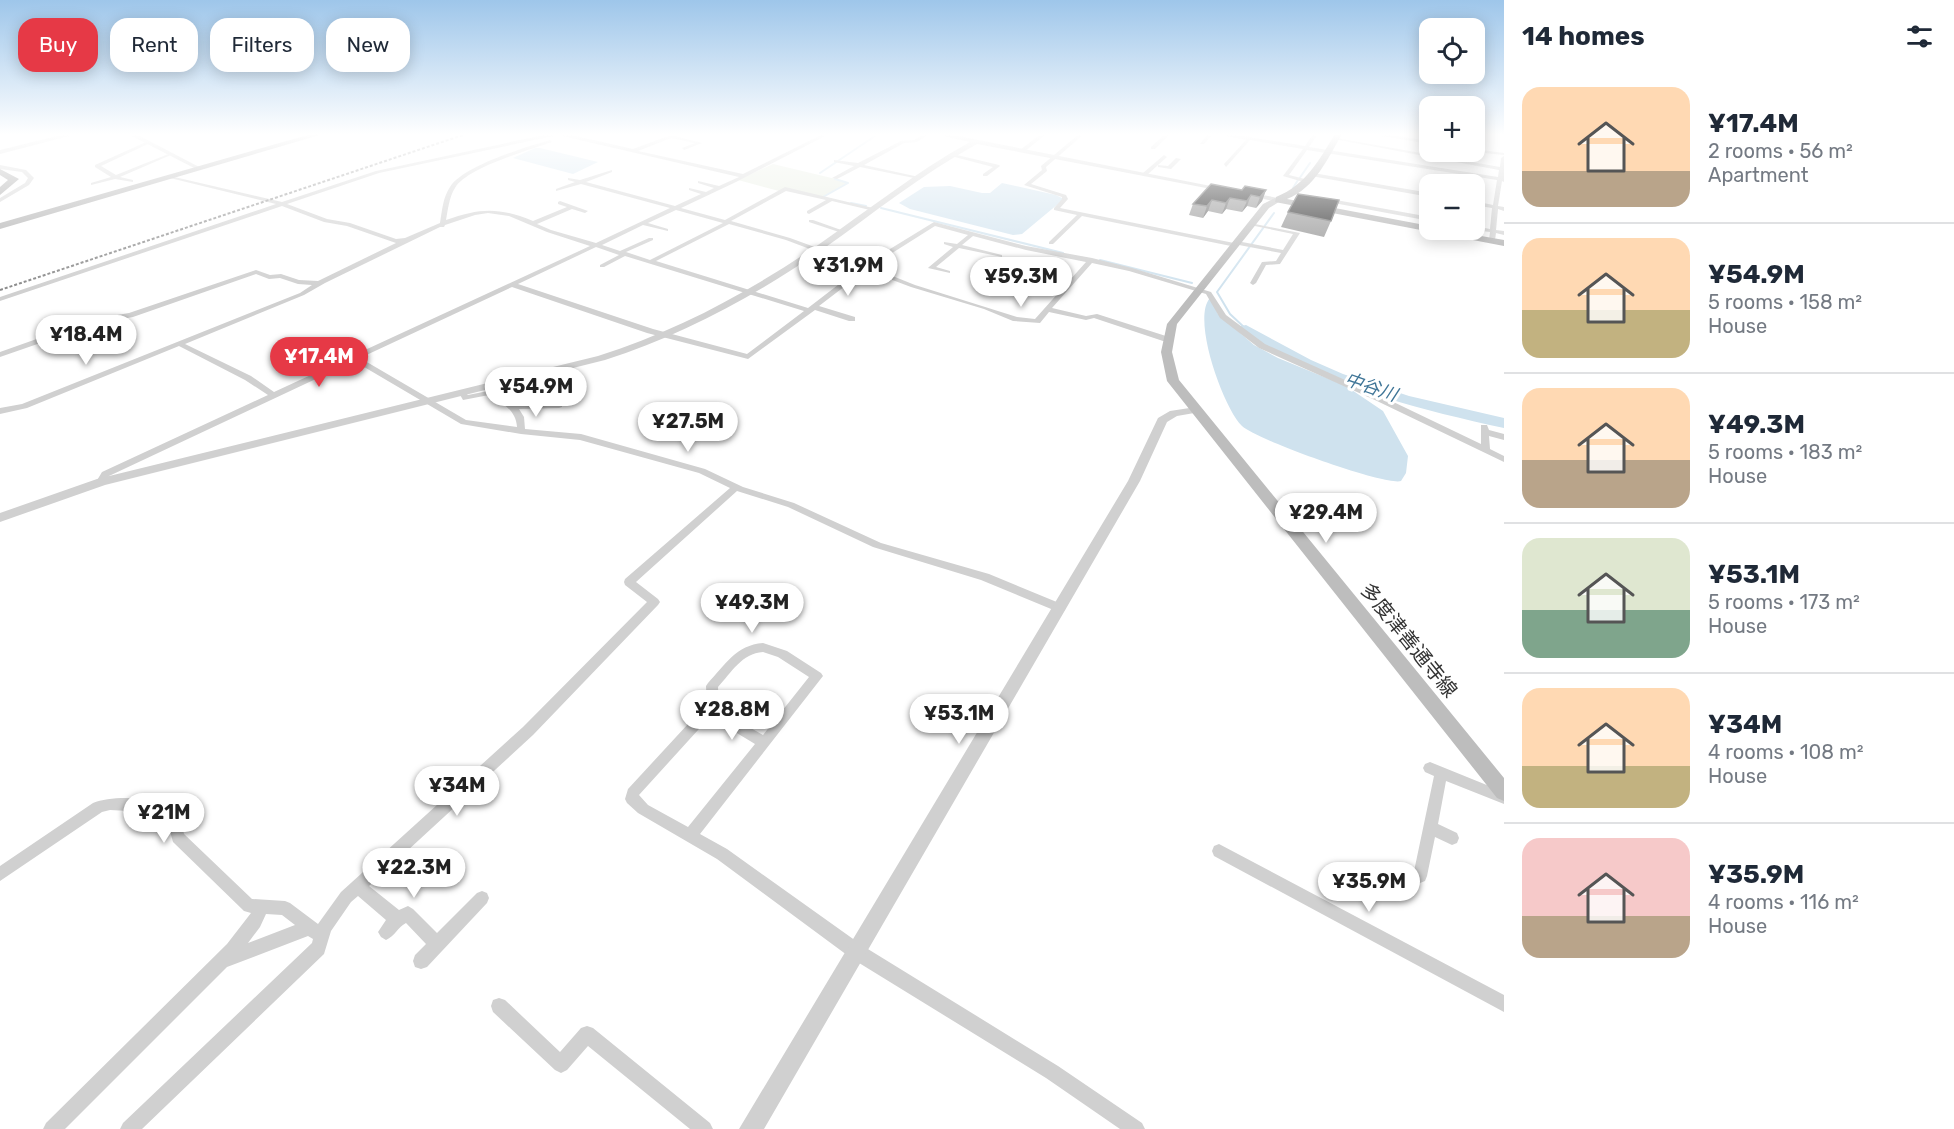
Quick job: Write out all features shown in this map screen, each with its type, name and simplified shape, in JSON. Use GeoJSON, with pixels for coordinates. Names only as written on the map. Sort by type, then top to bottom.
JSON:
{"type":"FeatureCollection","features":[{"type":"Feature","properties":{"kind":"main road"},"geometry":{"type":"LineString","coordinates":[[0,226],[138,187]]}},
{"type":"Feature","properties":{"kind":"main road"},"geometry":{"type":"LineString","coordinates":[[1166,339],[1172,324],[1198,289],[1261,226],[1266,206],[1295,194],[1302,187]]}},
{"type":"Feature","properties":{"kind":"main road"},"geometry":{"type":"LineString","coordinates":[[1278,200],[1419,227]]}},
{"type":"Feature","properties":{"kind":"main road"},"geometry":{"type":"LineString","coordinates":[[1485,235],[1492,236],[1504,243]]}},
{"type":"Feature","properties":{"kind":"main road","name":"多度津善通寺線"},"geometry":{"type":"LineString","coordinates":[[1166,339],[1165,352],[1173,381],[1504,792]]}},
{"type":"Feature","properties":{"kind":"street"},"geometry":{"type":"LineString","coordinates":[[0,200],[23,187]]}},
{"type":"Feature","properties":{"kind":"street"},"geometry":{"type":"LineString","coordinates":[[211,187],[281,204],[326,221],[348,224],[395,240],[406,240]]}},
{"type":"Feature","properties":{"kind":"street"},"geometry":{"type":"LineString","coordinates":[[0,299],[336,187]]}},
{"type":"Feature","properties":{"kind":"street"},"geometry":{"type":"LineString","coordinates":[[442,226],[453,187]]}},
{"type":"Feature","properties":{"kind":"street"},"geometry":{"type":"LineString","coordinates":[[558,190],[567,187]]}},
{"type":"Feature","properties":{"kind":"street"},"geometry":{"type":"LineString","coordinates":[[597,187],[818,248],[913,286],[1016,319],[1037,321],[1092,260]]}},
{"type":"Feature","properties":{"kind":"street"},"geometry":{"type":"LineString","coordinates":[[715,187],[719,188]]}},
{"type":"Feature","properties":{"kind":"street"},"geometry":{"type":"LineString","coordinates":[[0,518],[101,482],[601,358],[667,335],[700,321],[748,292],[818,248],[870,208],[903,187]]}},
{"type":"Feature","properties":{"kind":"street"},"geometry":{"type":"LineString","coordinates":[[1030,187],[1064,196],[1065,199],[1056,209],[1285,252]]}},
{"type":"Feature","properties":{"kind":"street"},"geometry":{"type":"LineString","coordinates":[[1209,187],[1278,200]]}},
{"type":"Feature","properties":{"kind":"street"},"geometry":{"type":"LineString","coordinates":[[1371,187],[1419,193]]}},
{"type":"Feature","properties":{"kind":"street"},"geometry":{"type":"LineString","coordinates":[[1492,236],[1495,207],[1500,187]]}},
{"type":"Feature","properties":{"kind":"street"},"geometry":{"type":"LineString","coordinates":[[101,482],[105,474],[719,188]]}},
{"type":"Feature","properties":{"kind":"street"},"geometry":{"type":"LineString","coordinates":[[691,189],[706,194]]}},
{"type":"Feature","properties":{"kind":"street"},"geometry":{"type":"LineString","coordinates":[[650,262],[726,223],[785,189],[870,208]]}},
{"type":"Feature","properties":{"kind":"street"},"geometry":{"type":"LineString","coordinates":[[1295,194],[1306,196]]}},
{"type":"Feature","properties":{"kind":"street"},"geometry":{"type":"LineString","coordinates":[[1318,198],[1419,217]]}},
{"type":"Feature","properties":{"kind":"street"},"geometry":{"type":"LineString","coordinates":[[809,213],[830,200]]}},
{"type":"Feature","properties":{"kind":"street"},"geometry":{"type":"LineString","coordinates":[[560,202],[585,211]]}},
{"type":"Feature","properties":{"kind":"street"},"geometry":{"type":"LineString","coordinates":[[1485,205],[1504,209]]}},
{"type":"Feature","properties":{"kind":"street"},"geometry":{"type":"LineString","coordinates":[[534,223],[572,207]]}},
{"type":"Feature","properties":{"kind":"street"},"geometry":{"type":"LineString","coordinates":[[0,411],[24,406],[302,294],[318,283],[406,240],[488,211],[534,223],[549,231],[748,292],[852,319]]}},
{"type":"Feature","properties":{"kind":"street"},"geometry":{"type":"LineString","coordinates":[[1051,243],[1081,214]]}},
{"type":"Feature","properties":{"kind":"street"},"geometry":{"type":"LineString","coordinates":[[811,221],[841,231]]}},
{"type":"Feature","properties":{"kind":"street"},"geometry":{"type":"LineString","coordinates":[[641,223],[666,230]]}},
{"type":"Feature","properties":{"kind":"street"},"geometry":{"type":"LineString","coordinates":[[512,284],[667,335],[748,357],[866,267],[934,224],[1015,245],[1092,260],[1209,293],[1224,316],[1262,346],[1504,459]]}},
{"type":"Feature","properties":{"kind":"street"},"geometry":{"type":"LineString","coordinates":[[1253,283],[1264,263],[1278,263],[1297,232],[1261,226]]}},
{"type":"Feature","properties":{"kind":"street"},"geometry":{"type":"LineString","coordinates":[[1485,233],[1492,236],[1504,233]]}},
{"type":"Feature","properties":{"kind":"street"},"geometry":{"type":"LineString","coordinates":[[948,272],[931,268],[938,257],[972,234]]}},
{"type":"Feature","properties":{"kind":"street"},"geometry":{"type":"LineString","coordinates":[[618,268],[604,265],[651,239]]}},
{"type":"Feature","properties":{"kind":"street"},"geometry":{"type":"LineString","coordinates":[[946,243],[1000,256]]}},
{"type":"Feature","properties":{"kind":"street"},"geometry":{"type":"LineString","coordinates":[[993,262],[1015,245]]}},
{"type":"Feature","properties":{"kind":"street"},"geometry":{"type":"LineString","coordinates":[[0,355],[96,321],[130,315],[256,272],[268,277],[281,276],[298,282],[318,283]]}},
{"type":"Feature","properties":{"kind":"street"},"geometry":{"type":"LineString","coordinates":[[1047,309],[1086,318],[1094,316],[1166,339]]}},
{"type":"Feature","properties":{"kind":"street"},"geometry":{"type":"LineString","coordinates":[[180,344],[248,378],[273,395]]}},
{"type":"Feature","properties":{"kind":"street"},"geometry":{"type":"LineString","coordinates":[[354,358],[464,422],[581,437],[702,471],[736,487],[791,505],[877,545],[985,577],[1060,608]]}},
{"type":"Feature","properties":{"kind":"street"},"geometry":{"type":"LineString","coordinates":[[463,393],[466,398],[490,392],[515,407],[520,415],[521,431]]}},
{"type":"Feature","properties":{"kind":"street"},"geometry":{"type":"LineString","coordinates":[[515,407],[559,405]]}},
{"type":"Feature","properties":{"kind":"street"},"geometry":{"type":"LineString","coordinates":[[751,1129],[1134,481],[1162,420],[1174,413],[1196,410]]}},
{"type":"Feature","properties":{"kind":"street"},"geometry":{"type":"LineString","coordinates":[[1486,450],[1484,429],[1504,437]]}},
{"type":"Feature","properties":{"kind":"street"},"geometry":{"type":"LineString","coordinates":[[224,960],[316,932],[358,886],[528,731],[654,602],[629,582],[736,487]]}},
{"type":"Feature","properties":{"kind":"street"},"geometry":{"type":"LineString","coordinates":[[691,835],[817,676],[787,657],[761,648],[744,652],[712,686],[713,713]]}},
{"type":"Feature","properties":{"kind":"street"},"geometry":{"type":"LineString","coordinates":[[765,742],[713,713],[704,715],[633,793],[632,800],[643,809],[722,854],[857,952],[1052,1072],[1136,1129]]}},
{"type":"Feature","properties":{"kind":"street"},"geometry":{"type":"LineString","coordinates":[[1420,876],[1430,827],[1436,770],[1504,798]]}},
{"type":"Feature","properties":{"kind":"street"},"geometry":{"type":"LineString","coordinates":[[0,874],[98,807],[110,804],[148,807],[169,815],[174,821],[178,837],[249,906],[285,908],[316,932],[318,948],[129,1129]]}},
{"type":"Feature","properties":{"kind":"street"},"geometry":{"type":"LineString","coordinates":[[1430,827],[1452,838]]}},
{"type":"Feature","properties":{"kind":"street"},"geometry":{"type":"LineString","coordinates":[[1219,851],[1504,1004]]}},
{"type":"Feature","properties":{"kind":"street"},"geometry":{"type":"LineString","coordinates":[[358,886],[397,919]]}},
{"type":"Feature","properties":{"kind":"street"},"geometry":{"type":"LineString","coordinates":[[421,961],[482,898]]}},
{"type":"Feature","properties":{"kind":"street"},"geometry":{"type":"LineString","coordinates":[[52,1129],[224,960],[255,922],[261,907]]}},
{"type":"Feature","properties":{"kind":"street"},"geometry":{"type":"LineString","coordinates":[[386,932],[397,919],[408,914],[437,944]]}},
{"type":"Feature","properties":{"kind":"street"},"geometry":{"type":"LineString","coordinates":[[499,1006],[561,1064],[587,1034],[704,1129]]}},
{"type":"Feature","properties":{"kind":"shaded area"},"geometry":{"type":"Polygon","coordinates":[[[763,187],[841,187],[822,197],[785,188],[779,191],[763,187]]]}},
{"type":"Feature","properties":{"kind":"water"},"geometry":{"type":"Polygon","coordinates":[[[924,187],[953,187],[990,193],[998,187],[1019,187],[1064,199],[1022,234],[1013,235],[910,209],[899,203],[924,187]]]}},
{"type":"Feature","properties":{"kind":"water"},"geometry":{"type":"Polygon","coordinates":[[[1210,298],[1218,314],[1254,345],[1278,358],[1346,386],[1383,411],[1408,456],[1406,473],[1401,481],[1390,481],[1321,461],[1252,433],[1242,426],[1227,402],[1212,364],[1204,324],[1205,309],[1210,298]]]}},
{"type":"Feature","properties":{"kind":"building"},"geometry":{"type":"Polygon","coordinates":[[[1209,187],[1242,190],[1244,187],[1249,187],[1266,190],[1260,197],[1251,195],[1247,201],[1230,198],[1226,203],[1212,200],[1207,206],[1193,204],[1209,187]]]}},
{"type":"Feature","properties":{"kind":"building"},"geometry":{"type":"Polygon","coordinates":[[[1298,194],[1339,200],[1331,221],[1288,212],[1298,194]]]}},
{"type":"Feature","properties":{"kind":"waterway"},"geometry":{"type":"LineString","coordinates":[[823,197],[841,187]]}},
{"type":"Feature","properties":{"kind":"waterway"},"geometry":{"type":"LineString","coordinates":[[851,203],[866,206]]}},
{"type":"Feature","properties":{"kind":"waterway"},"geometry":{"type":"LineString","coordinates":[[881,208],[1063,253]]}},
{"type":"Feature","properties":{"kind":"waterway"},"geometry":{"type":"LineString","coordinates":[[1246,329],[1230,314],[1217,292],[1274,213]]}},
{"type":"Feature","properties":{"kind":"waterway"},"geometry":{"type":"LineString","coordinates":[[1100,260],[1192,283]]}},
{"type":"Feature","properties":{"kind":"waterway","name":"中谷川"},"geometry":{"type":"LineString","coordinates":[[1246,329],[1275,348],[1337,377],[1403,399],[1504,423]]}},
{"type":"Feature","properties":{"kind":"railway"},"geometry":{"type":"LineString","coordinates":[[0,290],[309,187]]}}]}
